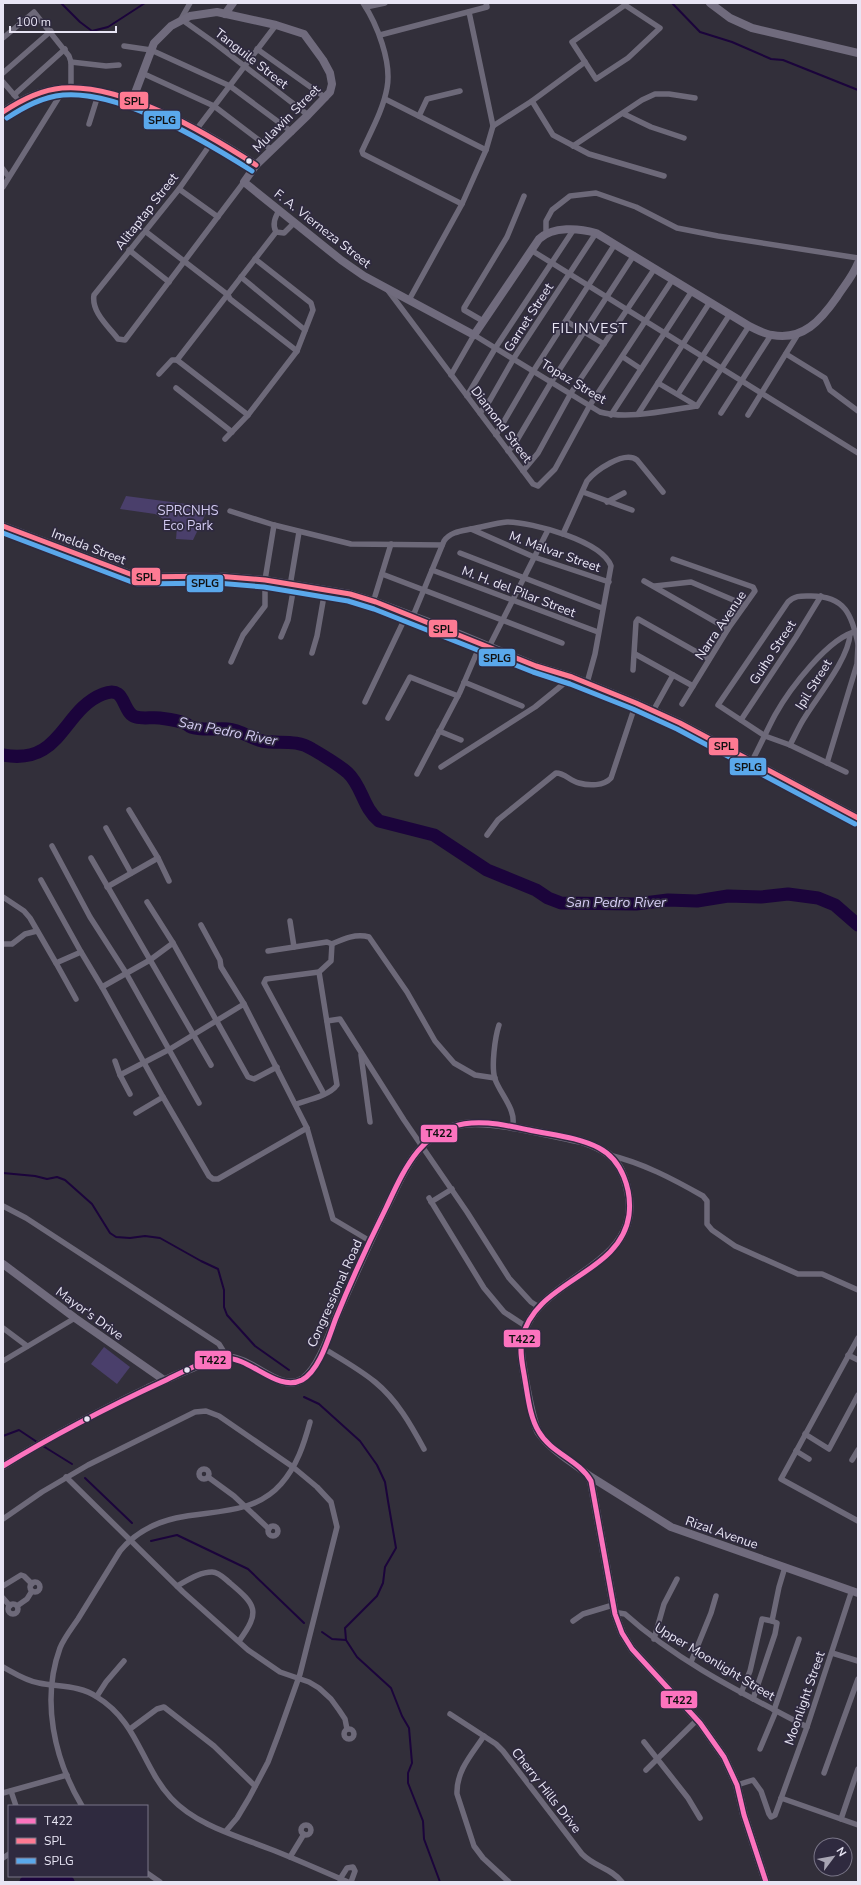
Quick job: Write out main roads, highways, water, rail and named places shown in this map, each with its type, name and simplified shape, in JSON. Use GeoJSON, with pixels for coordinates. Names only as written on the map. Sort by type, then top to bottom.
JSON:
{"type":"FeatureCollection","features":[{"type":"Feature","properties":{"kind":"waterway"},"geometry":{"type":"LineString","coordinates":[[61,3],[80,22],[92,31],[108,27],[145,3]]}},
{"type":"Feature","properties":{"kind":"waterway"},"geometry":{"type":"LineString","coordinates":[[672,3],[700,32],[732,42],[771,59],[783,60],[858,90]]}},
{"type":"Feature","properties":{"kind":"waterway","name":"San Pedro River"},"geometry":{"type":"LineString","coordinates":[[3,755],[23,756],[38,752],[50,745],[78,712],[89,702],[103,694],[111,692],[120,696],[131,714],[136,717],[178,721],[200,729],[232,730],[241,732],[262,741],[294,743],[306,746],[340,766],[353,778],[369,810],[379,821],[434,835],[487,870],[536,890],[548,898],[561,903],[636,904],[668,900],[697,901],[728,896],[761,897],[788,894],[818,898],[835,905],[858,925]]}},
{"type":"Feature","properties":{"kind":"waterway"},"geometry":{"type":"LineString","coordinates":[[3,1173],[35,1176],[47,1179],[57,1177],[65,1180],[92,1204],[110,1233],[116,1237],[130,1238],[145,1236],[160,1238],[218,1269],[224,1290],[224,1307],[227,1315],[255,1346],[289,1370]]}},
{"type":"Feature","properties":{"kind":"waterway"},"geometry":{"type":"LineString","coordinates":[[304,1397],[319,1404],[360,1441],[377,1465],[385,1482],[396,1548],[385,1567],[383,1583],[377,1596],[345,1628],[346,1640],[357,1657],[391,1688],[402,1716],[409,1728],[412,1763],[408,1773],[408,1783],[423,1821],[424,1839],[440,1882]]}},
{"type":"Feature","properties":{"kind":"waterway"},"geometry":{"type":"LineString","coordinates":[[3,1436],[19,1430],[37,1442]]}},
{"type":"Feature","properties":{"kind":"waterway"},"geometry":{"type":"LineString","coordinates":[[43,1446],[72,1464]]}},
{"type":"Feature","properties":{"kind":"waterway"},"geometry":{"type":"LineString","coordinates":[[85,1478],[132,1523]]}},
{"type":"Feature","properties":{"kind":"waterway"},"geometry":{"type":"LineString","coordinates":[[151,1541],[177,1535],[248,1569],[304,1623]]}},
{"type":"Feature","properties":{"kind":"waterway"},"geometry":{"type":"LineString","coordinates":[[322,1632],[332,1639],[346,1640]]}},
{"type":"Feature","properties":{"kind":"waterway"},"geometry":{"type":"LineString","coordinates":[[26,1882],[49,1877],[68,1882]]}},
{"type":"Feature","properties":{"kind":"district","name":"FILINVEST"},"geometry":{"type":"Point","coordinates":[590,328]}},
{"type":"Feature","properties":{"kind":"park label","name":"SPRCNHS Eco Park"},"geometry":{"type":"Point","coordinates":[188,518]}}]}
